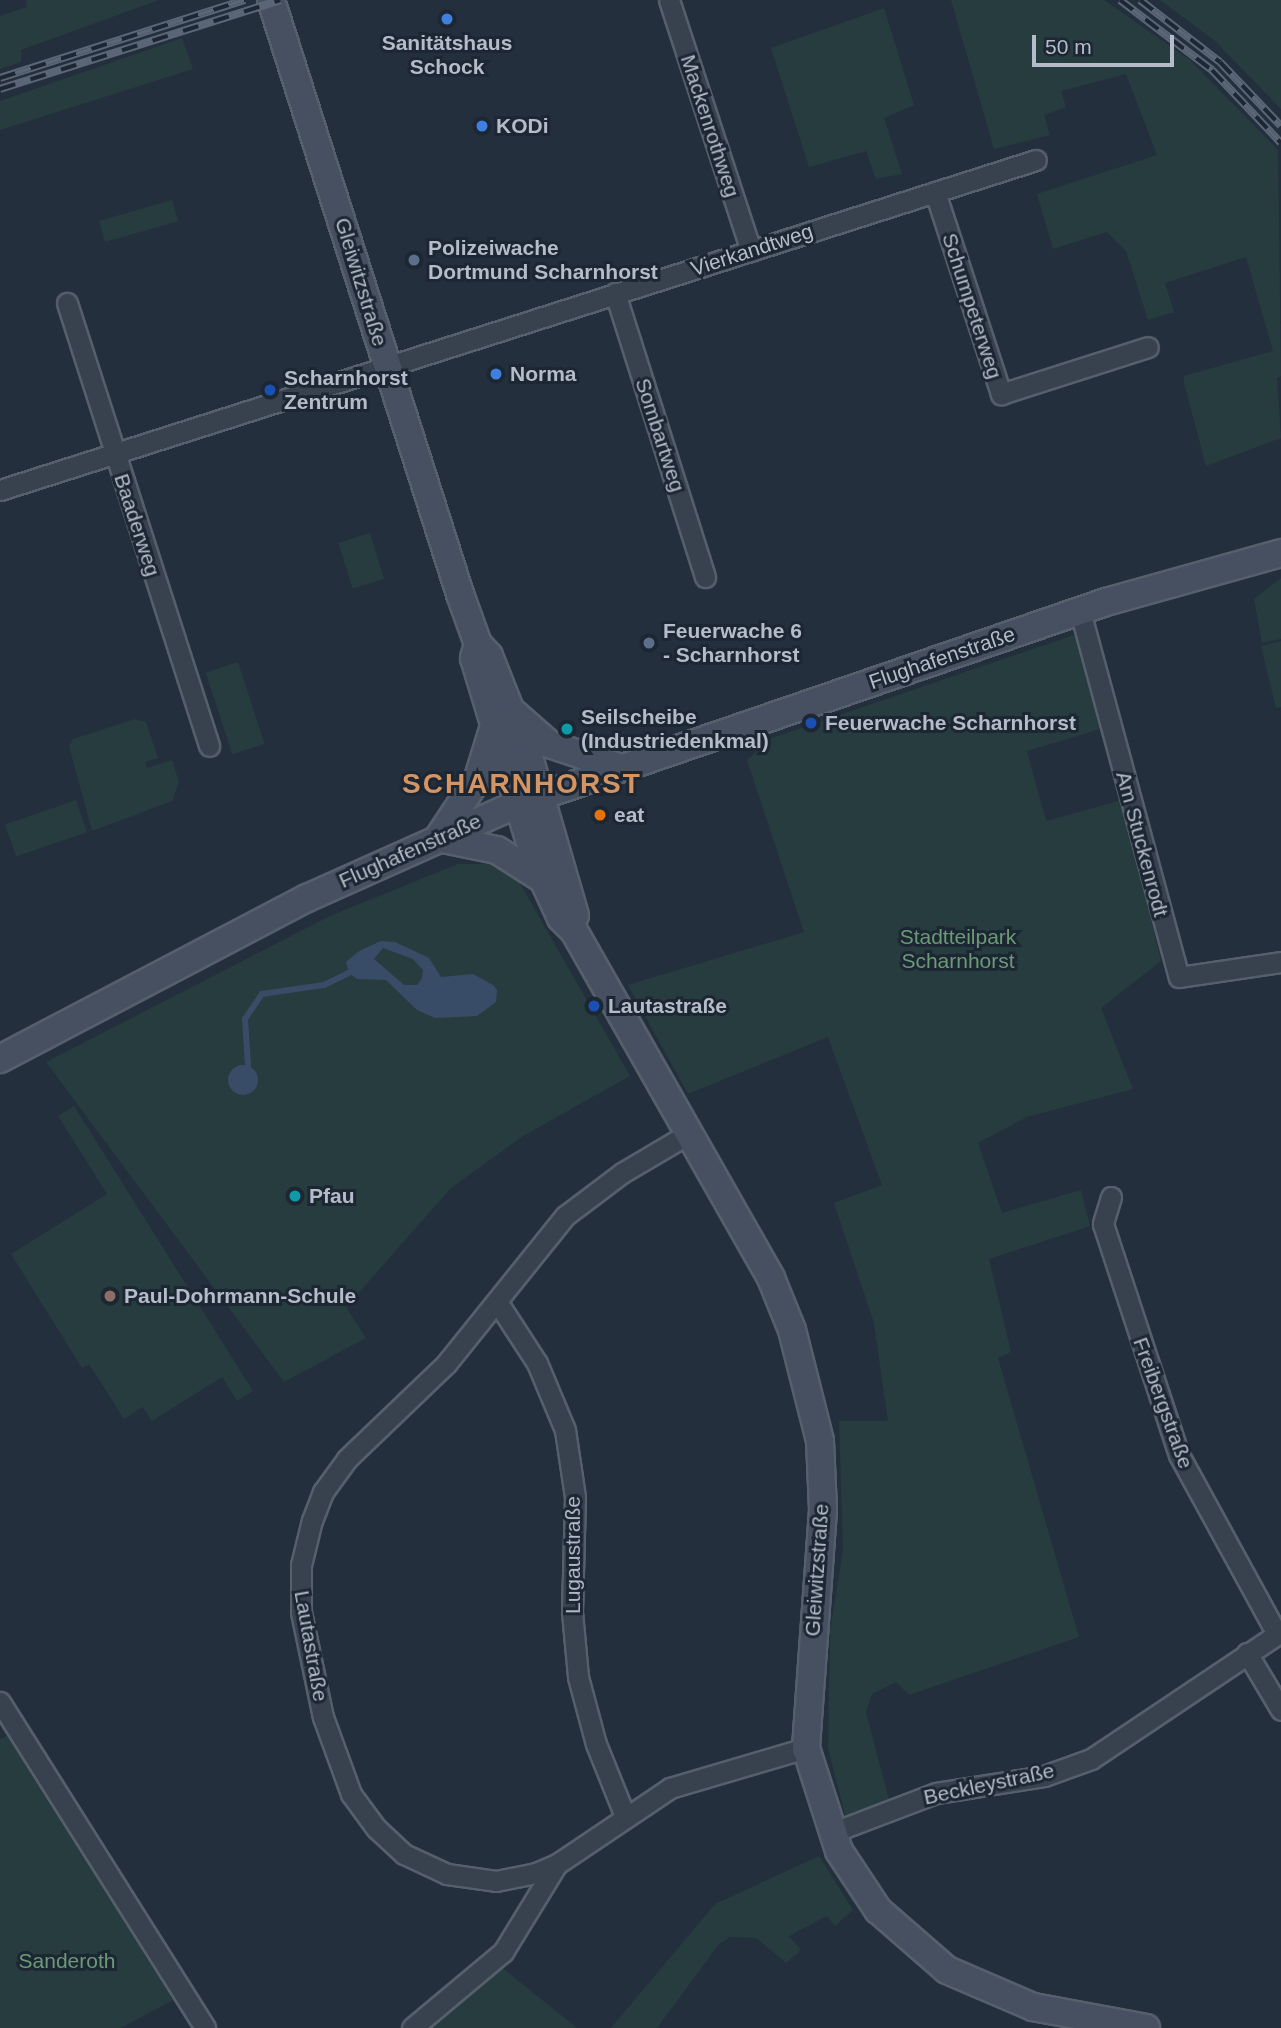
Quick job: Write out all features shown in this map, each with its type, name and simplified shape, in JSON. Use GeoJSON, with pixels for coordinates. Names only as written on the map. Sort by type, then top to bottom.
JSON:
{"type":"FeatureCollection","features":[{"type":"Feature","properties":{"kind":"street","name":"Gleiwitzstraße"},"geometry":{"type":"LineString","coordinates":[[271,0],[478,644],[489,656],[501,717],[527,800],[575,916],[574,931]]}},
{"type":"Feature","properties":{"kind":"street","name":"Mackenrothweg"},"geometry":{"type":"LineString","coordinates":[[669,0],[751,251]]}},
{"type":"Feature","properties":{"kind":"street","name":"Vierkandtweg"},"geometry":{"type":"LineString","coordinates":[[0,490],[1036,160]]}},
{"type":"Feature","properties":{"kind":"street","name":"Schumpeterweg"},"geometry":{"type":"LineString","coordinates":[[935,191],[1001,394],[1148,347]]}},
{"type":"Feature","properties":{"kind":"street","name":"Sombartweg"},"geometry":{"type":"LineString","coordinates":[[615,293],[705,577]]}},
{"type":"Feature","properties":{"kind":"street","name":"Baaderweg"},"geometry":{"type":"LineString","coordinates":[[67,303],[209,746]]}},
{"type":"Feature","properties":{"kind":"street","name":"Flughafenstraße"},"geometry":{"type":"LineString","coordinates":[[0,1059],[307,898],[527,800],[1080,611],[1281,553]]}},
{"type":"Feature","properties":{"kind":"street","name":"Am Stuckenrodt"},"geometry":{"type":"LineString","coordinates":[[1080,611],[1179,977],[1281,962]]}},
{"type":"Feature","properties":{"kind":"street"},"geometry":{"type":"LineString","coordinates":[[544,881],[507,854],[438,838],[478,778],[501,717],[549,744],[618,767]]}},
{"type":"Feature","properties":{"kind":"street","name":"Gleiwitzstraße"},"geometry":{"type":"LineString","coordinates":[[527,800],[544,881],[561,918],[574,931],[771,1278],[792,1330],[815,1413],[822,1475],[822,1562],[809,1674],[806,1748],[831,1833],[878,1910],[947,1970],[1033,2007],[1146,2028]]}},
{"type":"Feature","properties":{"kind":"street","name":"Lautastraße"},"geometry":{"type":"LineString","coordinates":[[688,1134],[622,1173],[565,1216],[498,1303],[447,1363],[363,1440],[323,1492],[304,1544],[301,1612],[330,1741],[351,1794],[376,1828],[425,1866],[478,1881],[515,1878],[557,1864],[625,1816],[687,1781],[806,1748]]}},
{"type":"Feature","properties":{"kind":"street","name":"Freibergstraße"},"geometry":{"type":"LineString","coordinates":[[1111,1197],[1103,1224],[1179,1455],[1279,1633]]}},
{"type":"Feature","properties":{"kind":"street","name":"Lugaustraße"},"geometry":{"type":"LineString","coordinates":[[498,1303],[537,1363],[565,1430],[575,1497],[572,1612],[578,1677],[596,1744],[625,1816]]}},
{"type":"Feature","properties":{"kind":"street","name":"Beckleystraße"},"geometry":{"type":"LineString","coordinates":[[831,1833],[936,1793],[1044,1776],[1091,1759],[1279,1633]]}},
{"type":"Feature","properties":{"kind":"street"},"geometry":{"type":"LineString","coordinates":[[1247,1653],[1281,1710]]}},
{"type":"Feature","properties":{"kind":"street"},"geometry":{"type":"LineString","coordinates":[[0,1702],[205,2028]]}},
{"type":"Feature","properties":{"kind":"street"},"geometry":{"type":"LineString","coordinates":[[412,2028],[503,1952],[557,1864]]}},
{"type":"Feature","properties":{"kind":"green space"},"geometry":{"type":"Polygon","coordinates":[[[26,0],[159,0],[21,50],[21,62],[0,69],[0,16],[27,7],[26,0]]]}},
{"type":"Feature","properties":{"kind":"green space"},"geometry":{"type":"Polygon","coordinates":[[[951,0],[1104,0],[1190,60],[1278,150],[1281,376],[1277,378],[1281,438],[1206,466],[1184,383],[1184,376],[1273,351],[1246,257],[1165,283],[1174,312],[1148,320],[1126,251],[1107,232],[1053,249],[1037,194],[1157,155],[1126,74],[1061,91],[1066,107],[1044,115],[1050,135],[994,149],[951,0]]]}},
{"type":"Feature","properties":{"kind":"green space"},"geometry":{"type":"Polygon","coordinates":[[[1160,0],[1281,0],[1281,109],[1214,40],[1160,0]]]}},
{"type":"Feature","properties":{"kind":"green space"},"geometry":{"type":"Polygon","coordinates":[[[884,8],[914,105],[884,118],[902,174],[876,179],[866,151],[809,167],[771,48],[884,8]]]}},
{"type":"Feature","properties":{"kind":"green space"},"geometry":{"type":"Polygon","coordinates":[[[182,38],[193,69],[0,130],[0,101],[182,38]]]}},
{"type":"Feature","properties":{"kind":"green space"},"geometry":{"type":"Polygon","coordinates":[[[172,200],[178,221],[105,242],[99,221],[172,200]]]}},
{"type":"Feature","properties":{"kind":"green space"},"geometry":{"type":"Polygon","coordinates":[[[370,533],[384,579],[352,589],[338,543],[370,533]]]}},
{"type":"Feature","properties":{"kind":"green space"},"geometry":{"type":"Polygon","coordinates":[[[1281,578],[1281,639],[1262,643],[1254,599],[1281,578]]]}},
{"type":"Feature","properties":{"kind":"green space","name":"Stadtteilpark Scharnhorst"},"geometry":{"type":"Polygon","coordinates":[[[1077,634],[1104,728],[1027,751],[1046,821],[1122,800],[1161,961],[1101,1008],[1133,1089],[1027,1117],[978,1143],[1002,1213],[1081,1190],[1090,1226],[989,1259],[1011,1352],[998,1358],[1079,1637],[909,1695],[896,1682],[872,1694],[866,1712],[889,1800],[845,1815],[828,1748],[830,1631],[843,1551],[839,1421],[888,1421],[874,1323],[834,1203],[882,1185],[828,1037],[688,1094],[628,985],[804,932],[747,760],[772,738],[1077,634]]]}},
{"type":"Feature","properties":{"kind":"green space"},"geometry":{"type":"Polygon","coordinates":[[[1281,641],[1281,707],[1276,708],[1261,646],[1281,641]]]}},
{"type":"Feature","properties":{"kind":"green space"},"geometry":{"type":"Polygon","coordinates":[[[238,662],[265,744],[232,754],[206,673],[238,662]]]}},
{"type":"Feature","properties":{"kind":"green space"},"geometry":{"type":"Polygon","coordinates":[[[135,719],[146,722],[158,758],[145,762],[147,768],[172,760],[179,782],[172,801],[92,831],[69,746],[73,739],[135,719]]]}},
{"type":"Feature","properties":{"kind":"green space"},"geometry":{"type":"Polygon","coordinates":[[[76,800],[87,832],[16,857],[5,824],[76,800]]]}},
{"type":"Feature","properties":{"kind":"green space"},"geometry":{"type":"Polygon","coordinates":[[[458,864],[493,864],[517,878],[630,1076],[523,1136],[451,1188],[346,1307],[366,1338],[284,1382],[46,1062],[330,916],[458,864]]]}},
{"type":"Feature","properties":{"kind":"green space"},"geometry":{"type":"Polygon","coordinates":[[[74,1106],[253,1391],[237,1401],[222,1377],[152,1421],[143,1407],[124,1419],[89,1364],[82,1368],[11,1254],[107,1194],[58,1116],[74,1106]]]}},
{"type":"Feature","properties":{"kind":"green space","name":"Sanderoth"},"geometry":{"type":"Polygon","coordinates":[[[7,1736],[173,2000],[121,2028],[0,2028],[0,1739],[7,1736]]]}},
{"type":"Feature","properties":{"kind":"green space"},"geometry":{"type":"Polygon","coordinates":[[[819,1856],[853,1910],[835,1926],[827,1916],[789,1936],[801,1950],[786,1963],[756,1938],[730,1937],[719,1944],[657,2028],[611,2028],[715,1904],[819,1856]]]}},
{"type":"Feature","properties":{"kind":"green space"},"geometry":{"type":"Polygon","coordinates":[[[499,1965],[577,2028],[420,2028],[499,1965]]]}},
{"type":"Feature","properties":{"kind":"water"},"geometry":{"type":"Polygon","coordinates":[[[381,941],[395,942],[429,958],[441,977],[473,974],[493,985],[497,990],[496,1002],[477,1016],[435,1018],[417,1010],[386,980],[357,979],[349,973],[346,962],[359,951],[381,941]],[[383,948],[374,959],[404,985],[417,985],[423,970],[413,959],[383,948]]]}},
{"type":"Feature","properties":{"kind":"water"},"geometry":{"type":"Polygon","coordinates":[[[243,1065],[254,1069],[258,1080],[254,1091],[243,1095],[232,1091],[228,1080],[232,1069],[243,1065]]]}},
{"type":"Feature","properties":{"kind":"waterway"},"geometry":{"type":"LineString","coordinates":[[248,1065],[245,1019],[262,994],[324,985],[349,973]]}},
{"type":"Feature","properties":{"kind":"railway"},"geometry":{"type":"LineString","coordinates":[[0,78],[245,0]]}},
{"type":"Feature","properties":{"kind":"railway"},"geometry":{"type":"LineString","coordinates":[[0,89],[280,0]]}},
{"type":"Feature","properties":{"kind":"railway"},"geometry":{"type":"LineString","coordinates":[[1120,0],[1212,70],[1281,143]]}},
{"type":"Feature","properties":{"kind":"railway"},"geometry":{"type":"LineString","coordinates":[[1140,0],[1220,62],[1281,126]]}},
{"type":"Feature","properties":{"kind":"place","name":"Sanitätshaus Schock"},"geometry":{"type":"Point","coordinates":[447,19]}},
{"type":"Feature","properties":{"kind":"place","name":"KODi"},"geometry":{"type":"Point","coordinates":[482,126]}},
{"type":"Feature","properties":{"kind":"place","name":"Polizeiwache Dortmund Scharnhorst"},"geometry":{"type":"Point","coordinates":[414,260]}},
{"type":"Feature","properties":{"kind":"place","name":"Norma"},"geometry":{"type":"Point","coordinates":[496,374]}},
{"type":"Feature","properties":{"kind":"place","name":"Scharnhorst Zentrum"},"geometry":{"type":"Point","coordinates":[270,390]}},
{"type":"Feature","properties":{"kind":"place","name":"Feuerwache 6 - Scharnhorst"},"geometry":{"type":"Point","coordinates":[649,643]}},
{"type":"Feature","properties":{"kind":"place","name":"Feuerwache Scharnhorst"},"geometry":{"type":"Point","coordinates":[811,723]}},
{"type":"Feature","properties":{"kind":"place","name":"Seilscheibe (Industriedenkmal)"},"geometry":{"type":"Point","coordinates":[567,729]}},
{"type":"Feature","properties":{"kind":"place","name":"eat"},"geometry":{"type":"Point","coordinates":[600,815]}},
{"type":"Feature","properties":{"kind":"place","name":"Lautastraße"},"geometry":{"type":"Point","coordinates":[594,1006]}},
{"type":"Feature","properties":{"kind":"place","name":"Pfau"},"geometry":{"type":"Point","coordinates":[295,1196]}},
{"type":"Feature","properties":{"kind":"place","name":"Paul-Dohrmann-Schule"},"geometry":{"type":"Point","coordinates":[110,1296]}},
{"type":"Feature","properties":{"kind":"district","name":"SCHARNHORST"},"geometry":{"type":"Point","coordinates":[522,784]}}]}
